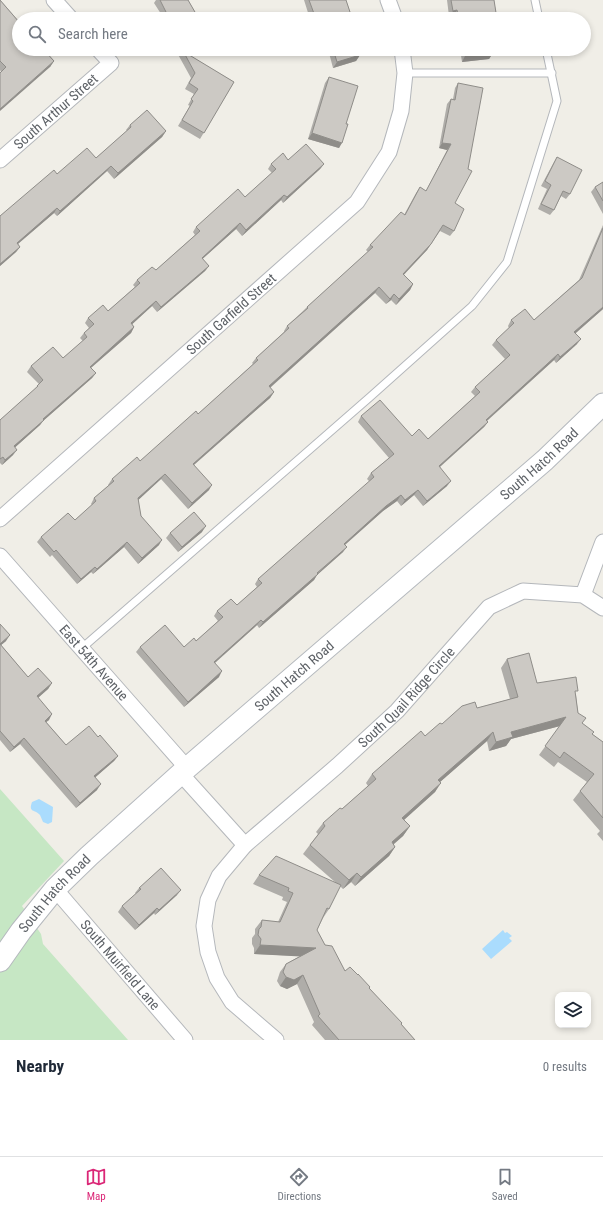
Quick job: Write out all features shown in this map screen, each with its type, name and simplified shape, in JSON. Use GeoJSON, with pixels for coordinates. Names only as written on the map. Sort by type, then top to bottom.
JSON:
{"type":"FeatureCollection","features":[{"type":"Feature","properties":{"kind":"main road","name":"South Hatch Road"},"geometry":{"type":"LineString","coordinates":[[0,961],[21,931],[55,889],[89,856],[184,771],[545,460],[578,430],[603,404]]}},
{"type":"Feature","properties":{"kind":"street"},"geometry":{"type":"LineString","coordinates":[[54,0],[65,12]]}},
{"type":"Feature","properties":{"kind":"street"},"geometry":{"type":"LineString","coordinates":[[388,0],[392,12]]}},
{"type":"Feature","properties":{"kind":"street","name":"South Arthur Street"},"geometry":{"type":"LineString","coordinates":[[0,160],[111,63],[104,56]]}},
{"type":"Feature","properties":{"kind":"street","name":"South Garfield Street"},"geometry":{"type":"LineString","coordinates":[[0,519],[357,202],[389,152],[401,112],[405,73],[403,56]]}},
{"type":"Feature","properties":{"kind":"street"},"geometry":{"type":"LineString","coordinates":[[583,595],[603,542]]}},
{"type":"Feature","properties":{"kind":"street","name":"East 54th Avenue"},"geometry":{"type":"LineString","coordinates":[[0,556],[82,648],[245,845]]}},
{"type":"Feature","properties":{"kind":"street","name":"South Quail Ridge Circle"},"geometry":{"type":"LineString","coordinates":[[276,1040],[232,1002],[217,978],[208,952],[204,926],[208,900],[219,876],[245,845],[337,766],[396,711],[488,607],[523,591],[583,595],[603,608]]}},
{"type":"Feature","properties":{"kind":"street","name":"South Muirfield Lane"},"geometry":{"type":"LineString","coordinates":[[55,889],[185,1040]]}},
{"type":"Feature","properties":{"kind":"lane"},"geometry":{"type":"LineString","coordinates":[[535,0],[538,12]]}},
{"type":"Feature","properties":{"kind":"lane"},"geometry":{"type":"LineString","coordinates":[[82,648],[472,306],[507,262],[557,100],[548,56]]}},
{"type":"Feature","properties":{"kind":"lane"},"geometry":{"type":"LineString","coordinates":[[405,73],[552,73]]}},
{"type":"Feature","properties":{"kind":"green space"},"geometry":{"type":"Polygon","coordinates":[[[0,789],[64,861],[22,906],[41,934],[43,944],[128,1040],[0,1040],[0,789]]]}},
{"type":"Feature","properties":{"kind":"water"},"geometry":{"type":"Polygon","coordinates":[[[39,799],[53,807],[52,822],[48,824],[43,822],[40,815],[31,809],[32,802],[39,799]]]}},
{"type":"Feature","properties":{"kind":"water"},"geometry":{"type":"Polygon","coordinates":[[[503,930],[505,933],[507,932],[512,936],[509,938],[512,941],[491,959],[482,949],[503,930]]]}},
{"type":"Feature","properties":{"kind":"building"},"geometry":{"type":"Polygon","coordinates":[[[0,0],[12,14],[12,56],[49,56],[54,61],[0,109],[0,73],[6,67],[0,61],[0,0]]]}},
{"type":"Feature","properties":{"kind":"building"},"geometry":{"type":"Polygon","coordinates":[[[160,0],[188,0],[195,12],[166,12],[160,0]]]}},
{"type":"Feature","properties":{"kind":"building"},"geometry":{"type":"Polygon","coordinates":[[[309,0],[346,0],[350,12],[313,12],[309,0]]]}},
{"type":"Feature","properties":{"kind":"building"},"geometry":{"type":"Polygon","coordinates":[[[451,0],[494,0],[496,12],[457,12],[457,10],[453,11],[451,0]]]}},
{"type":"Feature","properties":{"kind":"building"},"geometry":{"type":"Polygon","coordinates":[[[186,56],[191,56],[234,82],[204,133],[182,120],[193,101],[191,99],[198,89],[189,83],[195,73],[186,56]]]}},
{"type":"Feature","properties":{"kind":"building"},"geometry":{"type":"Polygon","coordinates":[[[335,56],[357,56],[337,62],[335,56]]]}},
{"type":"Feature","properties":{"kind":"building"},"geometry":{"type":"Polygon","coordinates":[[[329,77],[358,86],[346,124],[348,124],[342,143],[312,133],[329,77]]]}},
{"type":"Feature","properties":{"kind":"building"},"geometry":{"type":"Polygon","coordinates":[[[458,83],[483,88],[468,169],[472,171],[455,203],[464,209],[454,231],[443,225],[431,244],[403,274],[413,284],[399,299],[394,294],[390,299],[379,287],[269,386],[274,392],[193,464],[212,485],[192,503],[165,474],[138,498],[141,516],[162,540],[142,558],[127,542],[97,569],[95,567],[81,579],[56,550],[54,552],[41,537],[68,513],[75,520],[96,501],[94,498],[114,481],[112,479],[137,457],[140,461],[196,411],[198,414],[258,360],[256,358],[289,328],[287,326],[373,247],[370,245],[401,212],[405,215],[420,187],[426,191],[451,144],[442,143],[451,99],[455,100],[458,83]]]}},
{"type":"Feature","properties":{"kind":"building"},"geometry":{"type":"Polygon","coordinates":[[[147,110],[166,131],[118,173],[111,166],[60,211],[57,208],[17,243],[20,247],[0,264],[0,216],[54,170],[57,174],[87,148],[96,158],[131,127],[130,125],[147,110]]]}},
{"type":"Feature","properties":{"kind":"building"},"geometry":{"type":"Polygon","coordinates":[[[306,144],[324,164],[287,197],[284,195],[246,230],[240,223],[202,258],[209,266],[161,307],[156,301],[131,323],[134,327],[90,367],[96,373],[14,446],[17,450],[5,460],[3,457],[0,459],[0,420],[43,380],[31,366],[53,347],[63,358],[87,337],[84,333],[94,324],[88,318],[103,305],[108,311],[140,283],[137,280],[152,267],[156,270],[200,231],[196,227],[238,189],[245,197],[276,169],[271,164],[283,153],[288,160],[306,144]]]}},
{"type":"Feature","properties":{"kind":"building"},"geometry":{"type":"Polygon","coordinates":[[[557,157],[582,170],[570,194],[563,191],[554,210],[541,204],[551,185],[545,181],[557,157]]]}},
{"type":"Feature","properties":{"kind":"building"},"geometry":{"type":"Polygon","coordinates":[[[603,182],[603,201],[595,187],[603,182]]]}},
{"type":"Feature","properties":{"kind":"building"},"geometry":{"type":"Polygon","coordinates":[[[603,228],[603,307],[574,332],[581,339],[560,357],[558,354],[486,420],[488,422],[439,466],[451,481],[427,501],[418,490],[405,500],[401,495],[386,506],[344,544],[347,547],[317,573],[318,574],[263,622],[261,620],[214,662],[222,671],[188,702],[140,647],[165,625],[184,647],[194,638],[196,641],[223,617],[217,611],[231,599],[237,605],[262,583],[258,579],[374,477],[371,473],[394,454],[361,416],[380,400],[412,436],[419,429],[428,439],[480,392],[475,387],[510,355],[496,340],[514,323],[511,320],[525,309],[534,320],[582,278],[603,228]]]}},
{"type":"Feature","properties":{"kind":"building"},"geometry":{"type":"Polygon","coordinates":[[[194,512],[206,526],[182,547],[170,533],[194,512]]]}},
{"type":"Feature","properties":{"kind":"building"},"geometry":{"type":"Polygon","coordinates":[[[0,624],[10,635],[0,644],[0,624]]]}},
{"type":"Feature","properties":{"kind":"building"},"geometry":{"type":"Polygon","coordinates":[[[0,644],[28,677],[38,668],[52,683],[37,696],[52,714],[45,721],[66,745],[89,726],[98,737],[100,735],[118,756],[94,776],[101,784],[80,803],[24,738],[14,747],[0,731],[0,644]]]}},
{"type":"Feature","properties":{"kind":"building"},"geometry":{"type":"Polygon","coordinates":[[[529,653],[537,683],[576,677],[578,691],[575,691],[578,713],[586,718],[582,723],[594,732],[592,734],[603,742],[603,818],[580,791],[594,774],[564,752],[560,758],[545,746],[566,717],[511,732],[513,737],[496,742],[493,732],[438,780],[441,783],[402,818],[410,826],[392,842],[395,847],[361,877],[357,873],[349,880],[310,845],[325,826],[323,823],[340,808],[342,809],[376,779],[372,774],[421,731],[425,736],[440,723],[442,724],[462,706],[475,702],[477,708],[518,697],[507,659],[529,653]]]}},
{"type":"Feature","properties":{"kind":"building"},"geometry":{"type":"Polygon","coordinates":[[[276,856],[341,885],[329,909],[327,908],[317,930],[325,945],[332,946],[345,971],[350,967],[358,974],[402,1023],[401,1024],[415,1040],[339,1040],[318,1016],[320,1014],[303,975],[294,980],[286,977],[283,972],[286,964],[316,948],[260,945],[261,939],[258,935],[262,920],[280,922],[293,893],[288,891],[289,888],[259,875],[276,856]]]}},
{"type":"Feature","properties":{"kind":"building"},"geometry":{"type":"Polygon","coordinates":[[[161,868],[181,890],[159,910],[157,908],[139,925],[122,906],[161,868]]]}}]}
